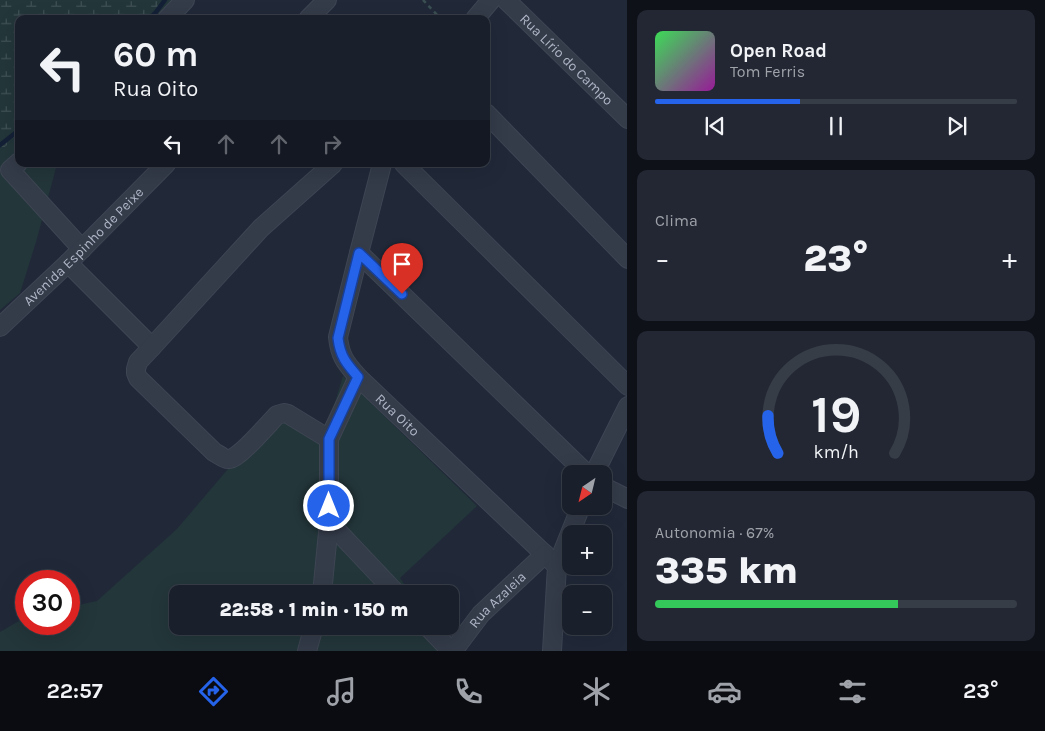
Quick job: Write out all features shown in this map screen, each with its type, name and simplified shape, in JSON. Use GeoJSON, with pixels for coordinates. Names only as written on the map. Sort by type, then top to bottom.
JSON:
{"type":"FeatureCollection","features":[{"type":"Feature","properties":{"kind":"street"},"geometry":{"type":"LineString","coordinates":[[171,15],[185,0]]}},
{"type":"Feature","properties":{"kind":"street"},"geometry":{"type":"LineString","coordinates":[[312,15],[327,0]]}},
{"type":"Feature","properties":{"kind":"street"},"geometry":{"type":"LineString","coordinates":[[479,15],[492,0]]}},
{"type":"Feature","properties":{"kind":"street","name":"Rua Lírio do Campo"},"geometry":{"type":"LineString","coordinates":[[506,0],[627,118]]}},
{"type":"Feature","properties":{"kind":"street"},"geometry":{"type":"LineString","coordinates":[[490,117],[627,258]]}},
{"type":"Feature","properties":{"kind":"street"},"geometry":{"type":"LineString","coordinates":[[15,166],[10,170],[82,249]]}},
{"type":"Feature","properties":{"kind":"street","name":"Avenida Espinho de Peixe"},"geometry":{"type":"LineString","coordinates":[[0,327],[68,263],[163,167]]}},
{"type":"Feature","properties":{"kind":"street"},"geometry":{"type":"LineString","coordinates":[[329,439],[288,414],[281,413],[239,455],[231,460],[227,459],[214,452],[138,378],[136,369],[138,362],[152,346],[261,228],[330,167]]}},
{"type":"Feature","properties":{"kind":"street","name":"Rua Oito"},"geometry":{"type":"LineString","coordinates":[[381,167],[338,338],[339,349],[345,362],[358,377],[551,560]]}},
{"type":"Feature","properties":{"kind":"street"},"geometry":{"type":"LineString","coordinates":[[407,167],[627,385]]}},
{"type":"Feature","properties":{"kind":"street"},"geometry":{"type":"LineString","coordinates":[[359,253],[578,465]]}},
{"type":"Feature","properties":{"kind":"street"},"geometry":{"type":"LineString","coordinates":[[68,263],[152,346]]}},
{"type":"Feature","properties":{"kind":"street"},"geometry":{"type":"LineString","coordinates":[[323,585],[329,522],[329,439],[358,377]]}},
{"type":"Feature","properties":{"kind":"street"},"geometry":{"type":"LineString","coordinates":[[598,465],[627,408]]}},
{"type":"Feature","properties":{"kind":"street"},"geometry":{"type":"LineString","coordinates":[[612,491],[627,498]]}},
{"type":"Feature","properties":{"kind":"street"},"geometry":{"type":"LineString","coordinates":[[552,651],[551,560],[576,515]]}},
{"type":"Feature","properties":{"kind":"street"},"geometry":{"type":"LineString","coordinates":[[329,522],[388,585]]}},
{"type":"Feature","properties":{"kind":"street","name":"Rua Azaleia"},"geometry":{"type":"LineString","coordinates":[[452,651],[481,614],[551,560]]}},
{"type":"Feature","properties":{"kind":"street"},"geometry":{"type":"LineString","coordinates":[[307,651],[311,635]]}},
{"type":"Feature","properties":{"kind":"street"},"geometry":{"type":"LineString","coordinates":[[437,635],[452,651]]}},
{"type":"Feature","properties":{"kind":"path"},"geometry":{"type":"LineString","coordinates":[[423,0],[437,15]]}},
{"type":"Feature","properties":{"kind":"green space"},"geometry":{"type":"Polygon","coordinates":[[[0,0],[195,0],[181,15],[15,15],[15,138],[0,151],[0,0]]]}},
{"type":"Feature","properties":{"kind":"green space"},"geometry":{"type":"Polygon","coordinates":[[[15,138],[15,167],[56,167],[20,293],[0,310],[0,151],[15,138]]]}},
{"type":"Feature","properties":{"kind":"green space"},"geometry":{"type":"Polygon","coordinates":[[[343,376],[477,506],[400,578],[405,585],[169,585],[169,635],[438,635],[446,651],[0,651],[0,632],[15,623],[15,635],[80,635],[80,605],[97,601],[177,529],[279,409],[326,432],[343,376]]]}},
{"type":"Feature","properties":{"kind":"waterway"},"geometry":{"type":"LineString","coordinates":[[153,15],[165,0]]}},
{"type":"Feature","properties":{"kind":"waterway"},"geometry":{"type":"LineString","coordinates":[[0,145],[15,133]]}},
{"type":"Feature","properties":{"kind":"route"},"geometry":{"type":"LineString","coordinates":[[329,506],[329,439],[358,377],[345,362],[339,349],[338,338],[359,253],[402,294]]}}]}
